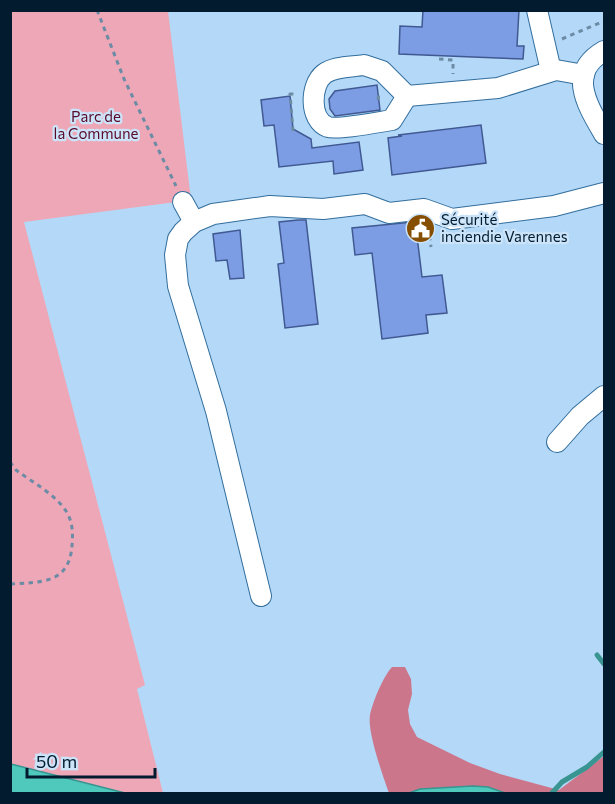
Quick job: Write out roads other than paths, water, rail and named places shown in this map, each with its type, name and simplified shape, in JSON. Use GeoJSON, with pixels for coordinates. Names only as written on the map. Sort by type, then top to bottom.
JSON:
{"type":"FeatureCollection","features":[{"type":"Feature","properties":{"kind":"street"},"geometry":{"type":"LineString","coordinates":[[537,10],[551,71]]}},
{"type":"Feature","properties":{"kind":"street"},"geometry":{"type":"LineString","coordinates":[[604,51],[590,62],[584,75],[583,88],[587,102],[604,134]]}},
{"type":"Feature","properties":{"kind":"street"},"geometry":{"type":"LineString","coordinates":[[370,66],[382,71],[407,96],[392,120],[331,128],[320,122],[315,110],[315,90],[318,82],[328,72],[336,69],[370,66]]}},
{"type":"Feature","properties":{"kind":"street"},"geometry":{"type":"LineString","coordinates":[[407,96],[498,88],[551,71],[584,75]]}},
{"type":"Feature","properties":{"kind":"street"},"geometry":{"type":"LineString","coordinates":[[261,596],[216,411],[178,286],[175,255],[178,239],[183,232],[194,222],[213,214],[270,206],[323,209],[365,204],[389,213],[424,209],[452,219],[554,206],[604,193]]}},
{"type":"Feature","properties":{"kind":"street"},"geometry":{"type":"LineString","coordinates":[[183,202],[194,222]]}},
{"type":"Feature","properties":{"kind":"street"},"geometry":{"type":"LineString","coordinates":[[557,442],[580,416],[604,396]]}},
{"type":"Feature","properties":{"kind":"waterway"},"geometry":{"type":"LineString","coordinates":[[597,655],[604,664]]}},
{"type":"Feature","properties":{"kind":"waterway"},"geometry":{"type":"LineString","coordinates":[[551,794],[562,782],[587,767],[604,752]]}},
{"type":"Feature","properties":{"kind":"place","name":"Sécurité inciendie Varennes"},"geometry":{"type":"Point","coordinates":[420,229]}},
{"type":"Feature","properties":{"kind":"park label","name":"Parc de la Commune"},"geometry":{"type":"Point","coordinates":[96,126]}}]}
